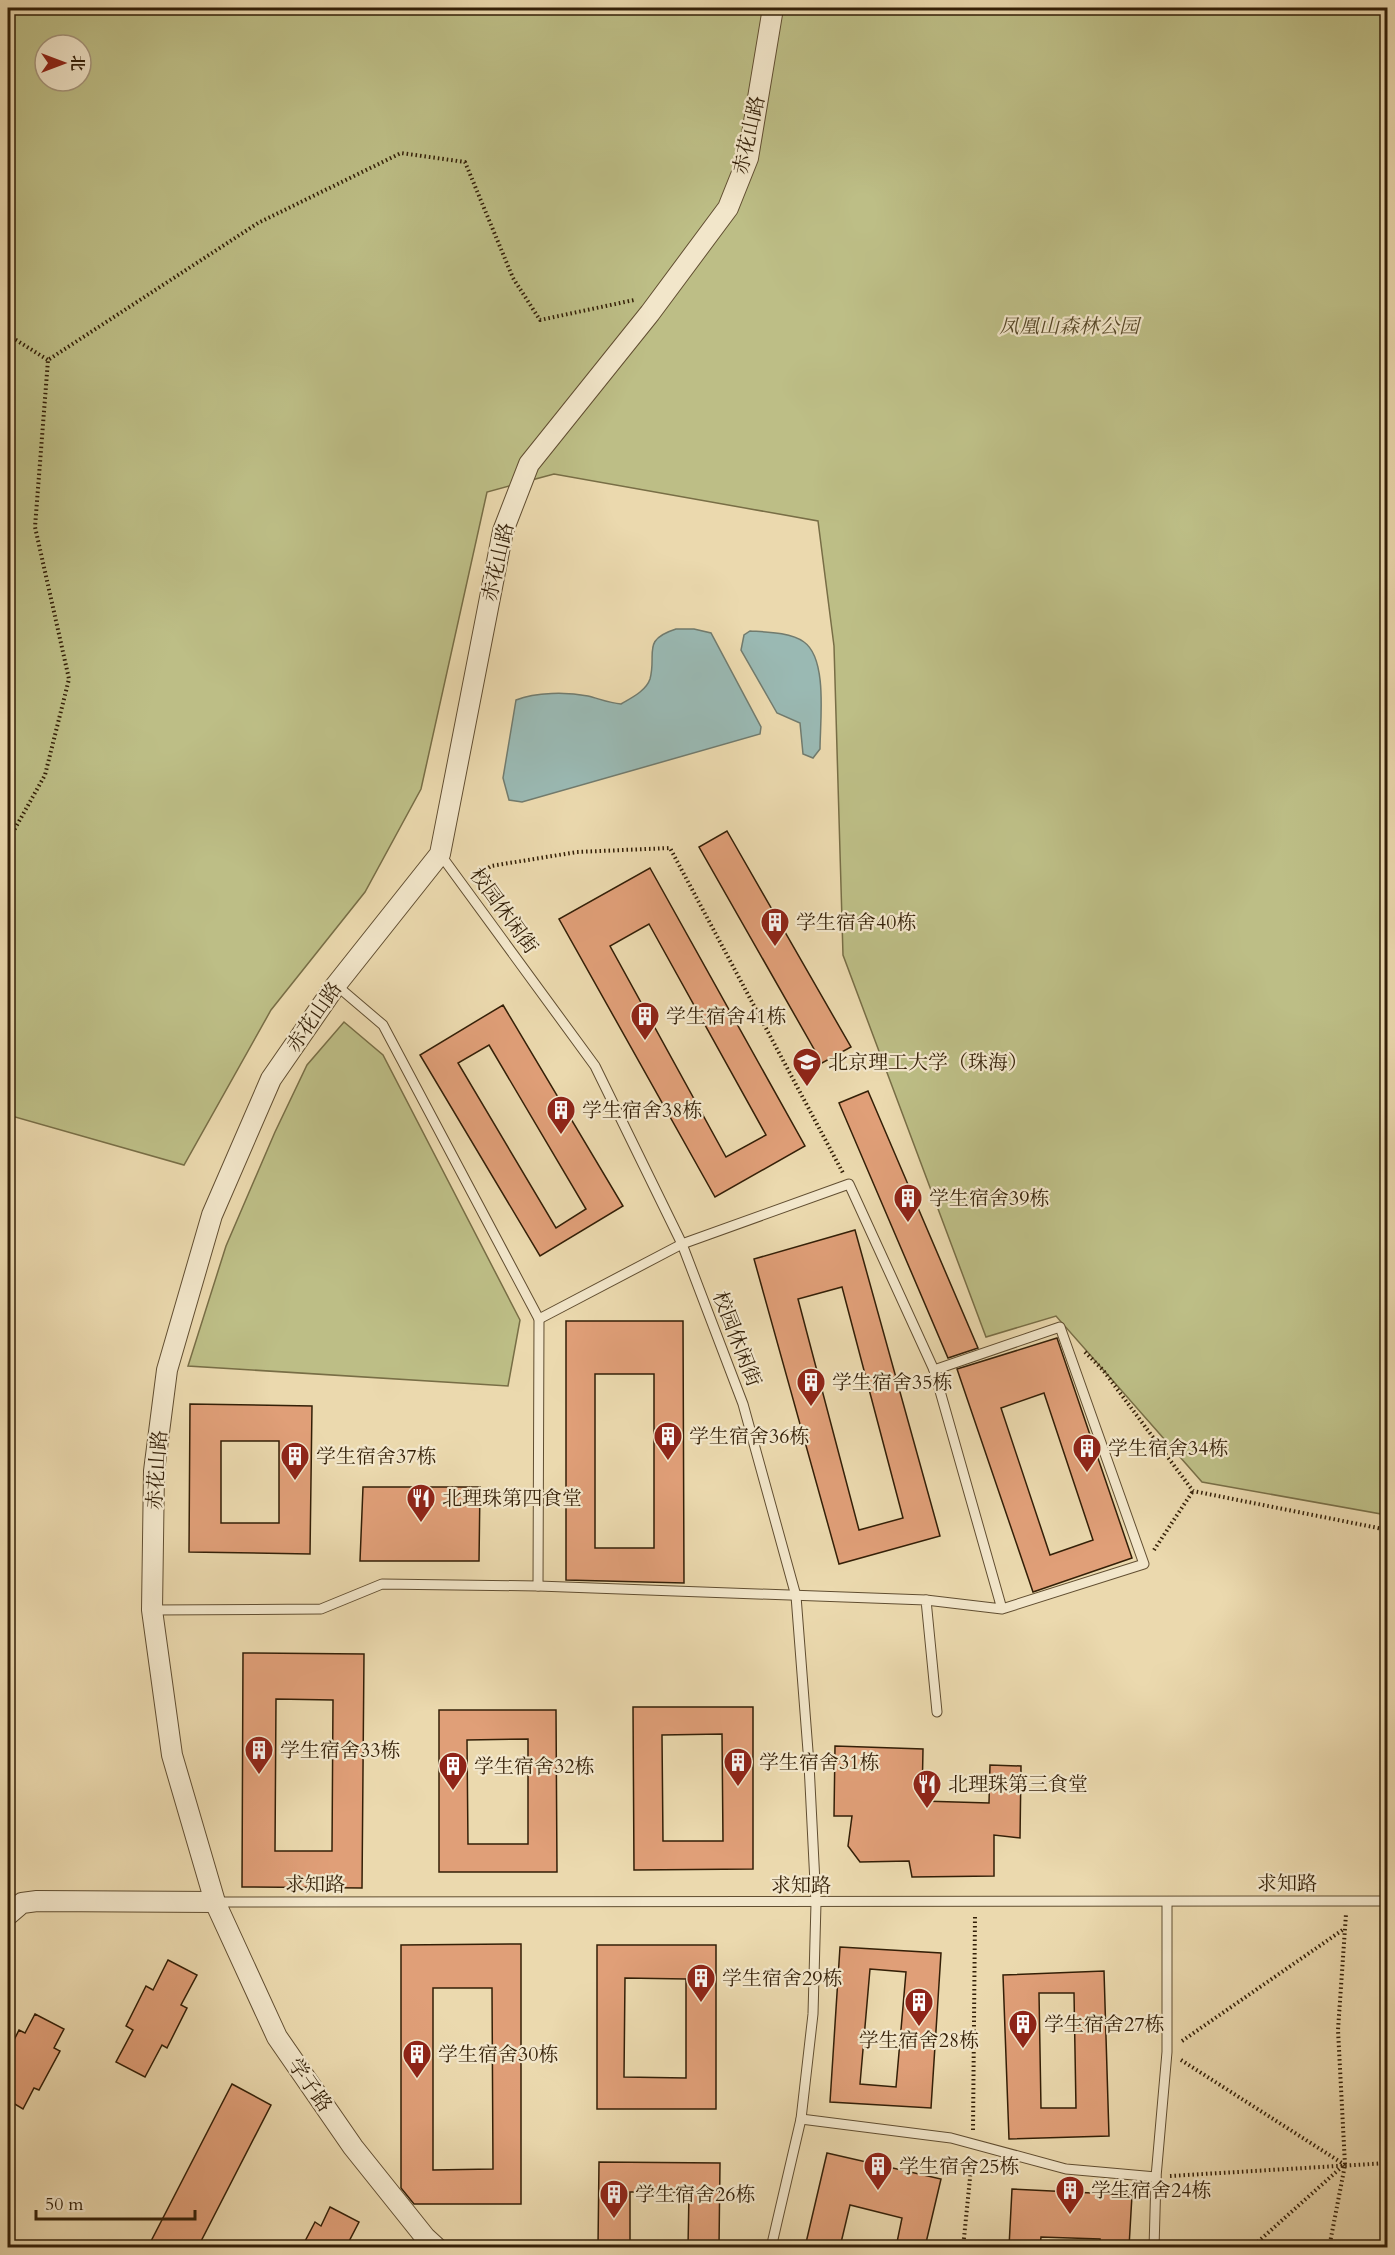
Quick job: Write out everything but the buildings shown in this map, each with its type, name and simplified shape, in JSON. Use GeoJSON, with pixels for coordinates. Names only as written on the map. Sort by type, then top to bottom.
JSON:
{"type":"FeatureCollection","features":[{"type":"Feature","properties":{"kind":"street","name":"赤花山路"},"geometry":{"type":"LineString","coordinates":[[215,1902],[172,1755],[152,1610],[154,1471],[167,1370],[208,1226],[271,1079],[336,985],[440,854],[503,531],[529,464],[650,313],[728,208],[748,158],[773,8]]}},
{"type":"Feature","properties":{"kind":"street"},"geometry":{"type":"LineString","coordinates":[[8,1915],[22,1903],[37,1900],[215,1902]]}},
{"type":"Feature","properties":{"kind":"street","name":"学子路"},"geometry":{"type":"LineString","coordinates":[[215,1902],[277,2037],[353,2148],[425,2237],[437,2247]]}},
{"type":"Feature","properties":{"kind":"lane","name":"校园休闲街"},"geometry":{"type":"LineString","coordinates":[[440,854],[595,1066],[682,1244],[743,1404],[796,1596],[809,1764],[816,1903],[813,2013],[801,2119],[771,2247]]}},
{"type":"Feature","properties":{"kind":"lane"},"geometry":{"type":"LineString","coordinates":[[336,985],[383,1025],[538,1319],[537,1586]]}},
{"type":"Feature","properties":{"kind":"lane"},"geometry":{"type":"LineString","coordinates":[[538,1319],[682,1244],[849,1184],[934,1370],[1002,1609]]}},
{"type":"Feature","properties":{"kind":"lane"},"geometry":{"type":"LineString","coordinates":[[152,1610],[321,1609],[382,1584],[537,1586],[926,1600],[1002,1609],[1144,1564],[1060,1327],[934,1370]]}},
{"type":"Feature","properties":{"kind":"lane"},"geometry":{"type":"LineString","coordinates":[[926,1600],[937,1712]]}},
{"type":"Feature","properties":{"kind":"lane","name":"求知路"},"geometry":{"type":"LineString","coordinates":[[215,1902],[1388,1901]]}},
{"type":"Feature","properties":{"kind":"lane"},"geometry":{"type":"LineString","coordinates":[[1154,2247],[1156,2177],[1167,2052],[1167,1902]]}},
{"type":"Feature","properties":{"kind":"lane"},"geometry":{"type":"LineString","coordinates":[[801,2119],[951,2138],[1066,2169],[1156,2177]]}},
{"type":"Feature","properties":{"kind":"path"},"geometry":{"type":"LineString","coordinates":[[48,360],[258,223],[401,153],[465,162],[513,278],[540,320],[632,301],[641,295]]}},
{"type":"Feature","properties":{"kind":"path"},"geometry":{"type":"LineString","coordinates":[[8,335],[48,360]]}},
{"type":"Feature","properties":{"kind":"path"},"geometry":{"type":"LineString","coordinates":[[8,841],[45,775],[69,679],[35,527],[48,360]]}},
{"type":"Feature","properties":{"kind":"path"},"geometry":{"type":"LineString","coordinates":[[463,885],[491,866],[577,852],[670,848],[849,1184]]}},
{"type":"Feature","properties":{"kind":"path"},"geometry":{"type":"LineString","coordinates":[[1060,1327],[1103,1370],[1193,1491],[1388,1530]]}},
{"type":"Feature","properties":{"kind":"path"},"geometry":{"type":"LineString","coordinates":[[1144,1564],[1193,1491]]}},
{"type":"Feature","properties":{"kind":"path"},"geometry":{"type":"LineString","coordinates":[[1329,2247],[1345,2165],[1338,2030],[1347,1901]]}},
{"type":"Feature","properties":{"kind":"path"},"geometry":{"type":"LineString","coordinates":[[963,2247],[973,2145],[976,1902]]}},
{"type":"Feature","properties":{"kind":"path"},"geometry":{"type":"LineString","coordinates":[[1344,1929],[1167,2052],[1345,2165]]}},
{"type":"Feature","properties":{"kind":"path"},"geometry":{"type":"LineString","coordinates":[[1156,2177],[1388,2163]]}},
{"type":"Feature","properties":{"kind":"path"},"geometry":{"type":"LineString","coordinates":[[1251,2247],[1345,2165]]}},
{"type":"Feature","properties":{"kind":"green space","name":"凤凰山森林公园"},"geometry":{"type":"Polygon","coordinates":[[[8,8],[1387,8],[1387,1515],[1202,1482],[1056,1316],[986,1337],[843,955],[834,646],[818,521],[554,474],[487,492],[421,789],[365,892],[271,1010],[184,1165],[8,1115],[8,8]]]}},
{"type":"Feature","properties":{"kind":"green space"},"geometry":{"type":"Polygon","coordinates":[[[344,1022],[383,1055],[520,1320],[508,1386],[188,1366],[226,1246],[275,1132],[307,1065],[344,1022]]]}},
{"type":"Feature","properties":{"kind":"water"},"geometry":{"type":"Polygon","coordinates":[[[676,629],[694,629],[711,633],[761,727],[760,734],[522,802],[509,800],[503,778],[516,700],[533,695],[561,693],[588,696],[621,704],[638,694],[648,683],[652,670],[654,643],[665,633],[676,629]]]}},
{"type":"Feature","properties":{"kind":"water"},"geometry":{"type":"Polygon","coordinates":[[[750,631],[792,636],[804,642],[812,650],[820,676],[821,692],[820,749],[813,758],[803,754],[800,723],[777,713],[741,650],[744,635],[750,631]]]}},
{"type":"Feature","properties":{"kind":"place","name":"学生宿舍40栋"},"geometry":{"type":"Point","coordinates":[775,948]}},
{"type":"Feature","properties":{"kind":"place","name":"学生宿舍41栋"},"geometry":{"type":"Point","coordinates":[645,1042]}},
{"type":"Feature","properties":{"kind":"place","name":"北京理工大学（珠海）"},"geometry":{"type":"Point","coordinates":[807,1088]}},
{"type":"Feature","properties":{"kind":"place","name":"学生宿舍38栋"},"geometry":{"type":"Point","coordinates":[561,1136]}},
{"type":"Feature","properties":{"kind":"place","name":"学生宿舍39栋"},"geometry":{"type":"Point","coordinates":[908,1224]}},
{"type":"Feature","properties":{"kind":"place","name":"学生宿舍35栋"},"geometry":{"type":"Point","coordinates":[811,1408]}},
{"type":"Feature","properties":{"kind":"place","name":"学生宿舍36栋"},"geometry":{"type":"Point","coordinates":[668,1462]}},
{"type":"Feature","properties":{"kind":"place","name":"学生宿舍34栋"},"geometry":{"type":"Point","coordinates":[1087,1474]}},
{"type":"Feature","properties":{"kind":"place","name":"学生宿舍37栋"},"geometry":{"type":"Point","coordinates":[295,1482]}},
{"type":"Feature","properties":{"kind":"place","name":"北理珠第四食堂"},"geometry":{"type":"Point","coordinates":[421,1524]}},
{"type":"Feature","properties":{"kind":"place","name":"学生宿舍33栋"},"geometry":{"type":"Point","coordinates":[259,1776]}},
{"type":"Feature","properties":{"kind":"place","name":"学生宿舍31栋"},"geometry":{"type":"Point","coordinates":[738,1788]}},
{"type":"Feature","properties":{"kind":"place","name":"学生宿舍32栋"},"geometry":{"type":"Point","coordinates":[453,1792]}},
{"type":"Feature","properties":{"kind":"place","name":"北理珠第三食堂"},"geometry":{"type":"Point","coordinates":[927,1810]}},
{"type":"Feature","properties":{"kind":"place","name":"学生宿舍29栋"},"geometry":{"type":"Point","coordinates":[701,2004]}},
{"type":"Feature","properties":{"kind":"place","name":"学生宿舍28栋"},"geometry":{"type":"Point","coordinates":[919,2028]}},
{"type":"Feature","properties":{"kind":"place","name":"学生宿舍27栋"},"geometry":{"type":"Point","coordinates":[1023,2050]}},
{"type":"Feature","properties":{"kind":"place","name":"学生宿舍30栋"},"geometry":{"type":"Point","coordinates":[417,2080]}},
{"type":"Feature","properties":{"kind":"place","name":"学生宿舍25栋"},"geometry":{"type":"Point","coordinates":[878,2192]}},
{"type":"Feature","properties":{"kind":"place","name":"学生宿舍24栋"},"geometry":{"type":"Point","coordinates":[1070,2216]}},
{"type":"Feature","properties":{"kind":"place","name":"学生宿舍26栋"},"geometry":{"type":"Point","coordinates":[614,2220]}}]}
